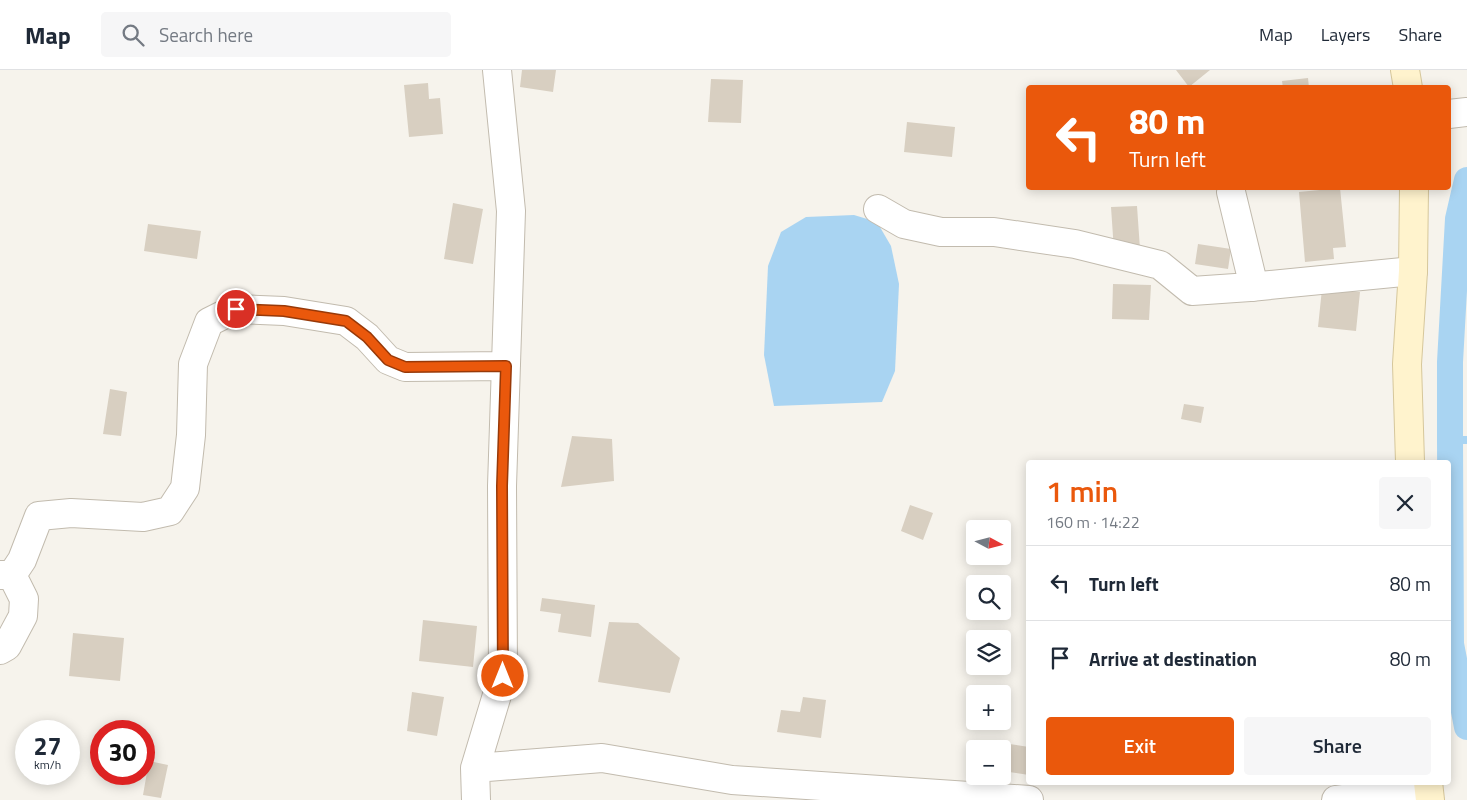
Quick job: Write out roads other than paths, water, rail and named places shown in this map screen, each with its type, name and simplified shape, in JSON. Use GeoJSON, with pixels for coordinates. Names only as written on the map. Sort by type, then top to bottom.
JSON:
{"type":"FeatureCollection","features":[{"type":"Feature","properties":{"kind":"main road"},"geometry":{"type":"LineString","coordinates":[[1405,70],[1408,85]]}},
{"type":"Feature","properties":{"kind":"main road"},"geometry":{"type":"LineString","coordinates":[[1410,460],[1407,364],[1413,271],[1414,190]]}},
{"type":"Feature","properties":{"kind":"street"},"geometry":{"type":"LineString","coordinates":[[476,800],[476,768],[503,676],[502,486],[510,211],[497,70]]}},
{"type":"Feature","properties":{"kind":"street"},"geometry":{"type":"LineString","coordinates":[[1451,114],[1467,112]]}},
{"type":"Feature","properties":{"kind":"street"},"geometry":{"type":"LineString","coordinates":[[1231,192],[1254,287]]}},
{"type":"Feature","properties":{"kind":"street"},"geometry":{"type":"LineString","coordinates":[[878,209],[904,224],[941,232],[994,232],[1075,244],[1160,265],[1192,291],[1254,287],[1413,271]]}},
{"type":"Feature","properties":{"kind":"street"},"geometry":{"type":"LineString","coordinates":[[0,650],[7,646],[23,616],[24,599],[6,575],[22,560],[39,516],[71,513],[143,517],[170,511],[185,488],[191,435],[193,364],[209,322],[236,309],[284,311],[346,321],[367,337],[388,360],[405,367],[506,366]]}},
{"type":"Feature","properties":{"kind":"street"},"geometry":{"type":"LineString","coordinates":[[476,768],[602,758],[732,780],[1029,800]]}},
{"type":"Feature","properties":{"kind":"street"},"geometry":{"type":"LineString","coordinates":[[1336,800],[1429,790]]}},
{"type":"Feature","properties":{"kind":"water"},"geometry":{"type":"Polygon","coordinates":[[[854,215],[877,222],[891,246],[899,284],[895,371],[882,402],[774,406],[764,355],[768,266],[781,232],[806,217],[854,215]]]}},
{"type":"Feature","properties":{"kind":"waterway"},"geometry":{"type":"LineString","coordinates":[[1450,460],[1450,362],[1458,219],[1467,180]]}},
{"type":"Feature","properties":{"kind":"waterway"},"geometry":{"type":"LineString","coordinates":[[1450,440],[1467,440]]}},
{"type":"Feature","properties":{"kind":"waterway"},"geometry":{"type":"LineString","coordinates":[[1451,644],[1467,727]]}}]}
